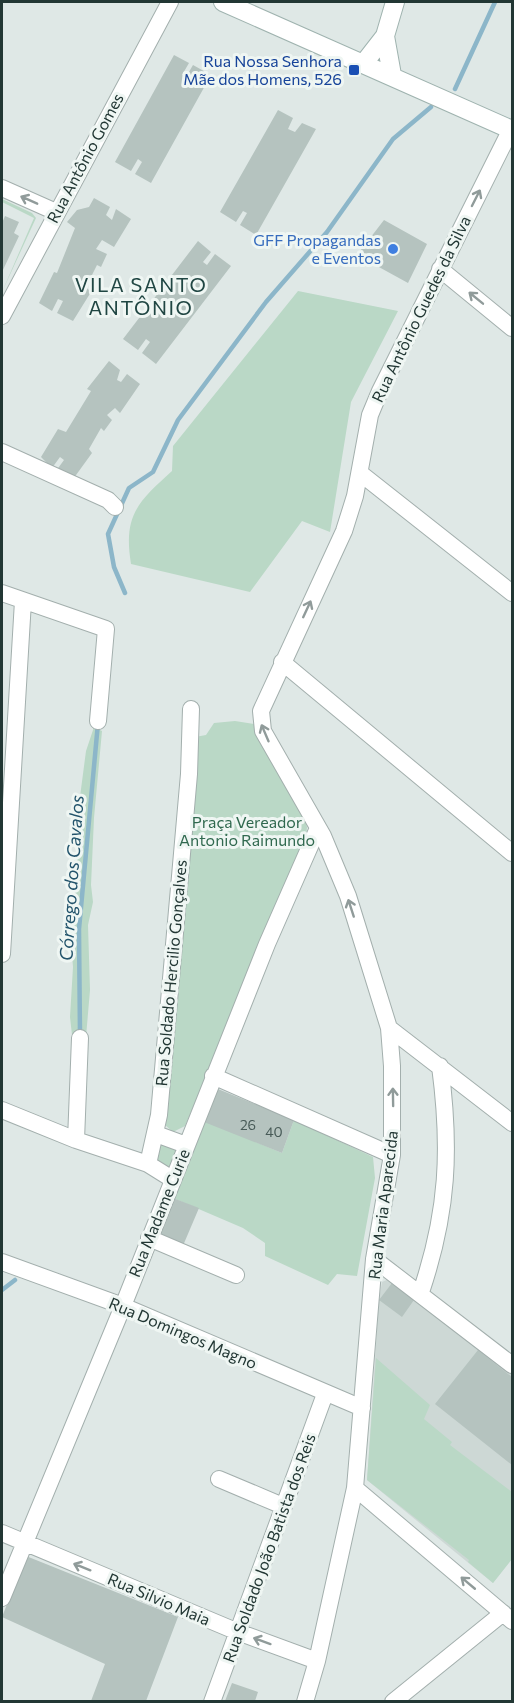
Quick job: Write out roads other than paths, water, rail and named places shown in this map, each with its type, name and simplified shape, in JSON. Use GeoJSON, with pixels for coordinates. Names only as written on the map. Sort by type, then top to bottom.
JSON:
{"type":"FeatureCollection","features":[{"type":"Feature","properties":{"kind":"street","name":"Rua Antônio Gomes"},"geometry":{"type":"LineString","coordinates":[[2,316],[170,2]]}},
{"type":"Feature","properties":{"kind":"street"},"geometry":{"type":"LineString","coordinates":[[227,2],[512,128]]}},
{"type":"Feature","properties":{"kind":"street"},"geometry":{"type":"LineString","coordinates":[[364,63],[385,36],[395,2]]}},
{"type":"Feature","properties":{"kind":"street"},"geometry":{"type":"LineString","coordinates":[[385,36],[392,75]]}},
{"type":"Feature","properties":{"kind":"street","name":"Rua Antônio Guedes da Silva"},"geometry":{"type":"LineString","coordinates":[[282,662],[344,531],[355,496],[370,415],[440,269],[512,128]]}},
{"type":"Feature","properties":{"kind":"street"},"geometry":{"type":"LineString","coordinates":[[2,188],[56,213]]}},
{"type":"Feature","properties":{"kind":"street"},"geometry":{"type":"LineString","coordinates":[[440,269],[513,328]]}},
{"type":"Feature","properties":{"kind":"street"},"geometry":{"type":"LineString","coordinates":[[2,452],[108,500],[115,507]]}},
{"type":"Feature","properties":{"kind":"street"},"geometry":{"type":"LineString","coordinates":[[360,473],[513,593]]}},
{"type":"Feature","properties":{"kind":"street"},"geometry":{"type":"LineString","coordinates":[[355,496],[375,494],[392,498]]}},
{"type":"Feature","properties":{"kind":"street"},"geometry":{"type":"LineString","coordinates":[[2,593],[106,629],[98,721]]}},
{"type":"Feature","properties":{"kind":"street"},"geometry":{"type":"LineString","coordinates":[[2,954],[23,601]]}},
{"type":"Feature","properties":{"kind":"street"},"geometry":{"type":"LineString","coordinates":[[282,662],[513,853]]}},
{"type":"Feature","properties":{"kind":"street","name":"Rua Maria Aparecida"},"geometry":{"type":"LineString","coordinates":[[282,662],[262,704],[261,723],[266,736],[318,828],[348,896],[389,1028],[393,1086],[392,1155],[374,1259],[355,1488],[317,1661],[305,1701]]}},
{"type":"Feature","properties":{"kind":"street","name":"Rua Soldado Hercilio Gonçalves"},"geometry":{"type":"LineString","coordinates":[[148,1164],[156,1134],[189,774],[191,709]]}},
{"type":"Feature","properties":{"kind":"street","name":"Rua Madame Curie"},"geometry":{"type":"LineString","coordinates":[[2,1598],[123,1306],[267,944],[318,828]]}},
{"type":"Feature","properties":{"kind":"street"},"geometry":{"type":"LineString","coordinates":[[389,1028],[513,1122]]}},
{"type":"Feature","properties":{"kind":"street"},"geometry":{"type":"LineString","coordinates":[[76,1140],[80,1038]]}},
{"type":"Feature","properties":{"kind":"street"},"geometry":{"type":"LineString","coordinates":[[421,1292],[436,1248],[448,1153],[440,1066]]}},
{"type":"Feature","properties":{"kind":"street"},"geometry":{"type":"LineString","coordinates":[[213,1076],[392,1155]]}},
{"type":"Feature","properties":{"kind":"street"},"geometry":{"type":"LineString","coordinates":[[2,1110],[76,1140],[148,1164],[172,1179]]}},
{"type":"Feature","properties":{"kind":"street"},"geometry":{"type":"LineString","coordinates":[[156,1134],[186,1145]]}},
{"type":"Feature","properties":{"kind":"street"},"geometry":{"type":"LineString","coordinates":[[149,1238],[236,1275]]}},
{"type":"Feature","properties":{"kind":"street"},"geometry":{"type":"LineString","coordinates":[[374,1259],[421,1292],[513,1365]]}},
{"type":"Feature","properties":{"kind":"street","name":"Rua Domingos Magno"},"geometry":{"type":"LineString","coordinates":[[2,1262],[123,1306],[362,1408]]}},
{"type":"Feature","properties":{"kind":"street","name":"Rua Soldado João Batista dos Reis"},"geometry":{"type":"LineString","coordinates":[[212,1701],[326,1394]]}},
{"type":"Feature","properties":{"kind":"street"},"geometry":{"type":"LineString","coordinates":[[219,1479],[283,1506]]}},
{"type":"Feature","properties":{"kind":"street"},"geometry":{"type":"LineString","coordinates":[[355,1488],[508,1617],[393,1701]]}},
{"type":"Feature","properties":{"kind":"street","name":"Rua Silvio Maia"},"geometry":{"type":"LineString","coordinates":[[2,1533],[238,1632],[317,1661]]}},
{"type":"Feature","properties":{"kind":"waterway","name":"Córrego dos Cavalos"},"geometry":{"type":"LineString","coordinates":[[455,89],[495,2]]}},
{"type":"Feature","properties":{"kind":"waterway","name":"Córrego dos Cavalos"},"geometry":{"type":"LineString","coordinates":[[125,593],[114,567],[108,534],[129,488],[153,472],[178,420],[266,302],[327,232],[393,139],[431,107]]}},
{"type":"Feature","properties":{"kind":"waterway","name":"Córrego dos Cavalos"},"geometry":{"type":"LineString","coordinates":[[80,1035],[79,929],[98,723]]}},
{"type":"Feature","properties":{"kind":"waterway","name":"Córrego dos Cavalos"},"geometry":{"type":"LineString","coordinates":[[2,1290],[15,1280]]}},
{"type":"Feature","properties":{"kind":"place","name":"Rua Nossa Senhora Mãe dos Homens, 526"},"geometry":{"type":"Point","coordinates":[354,70]}},
{"type":"Feature","properties":{"kind":"place","name":"GFF Propagandas e Eventos"},"geometry":{"type":"Point","coordinates":[393,249]}},
{"type":"Feature","properties":{"kind":"district","name":"VILA SANTO ANTÔNIO"},"geometry":{"type":"Point","coordinates":[141,296]}},
{"type":"Feature","properties":{"kind":"park label","name":"Praça Vereador Antonio Raimundo"},"geometry":{"type":"Point","coordinates":[247,831]}}]}
